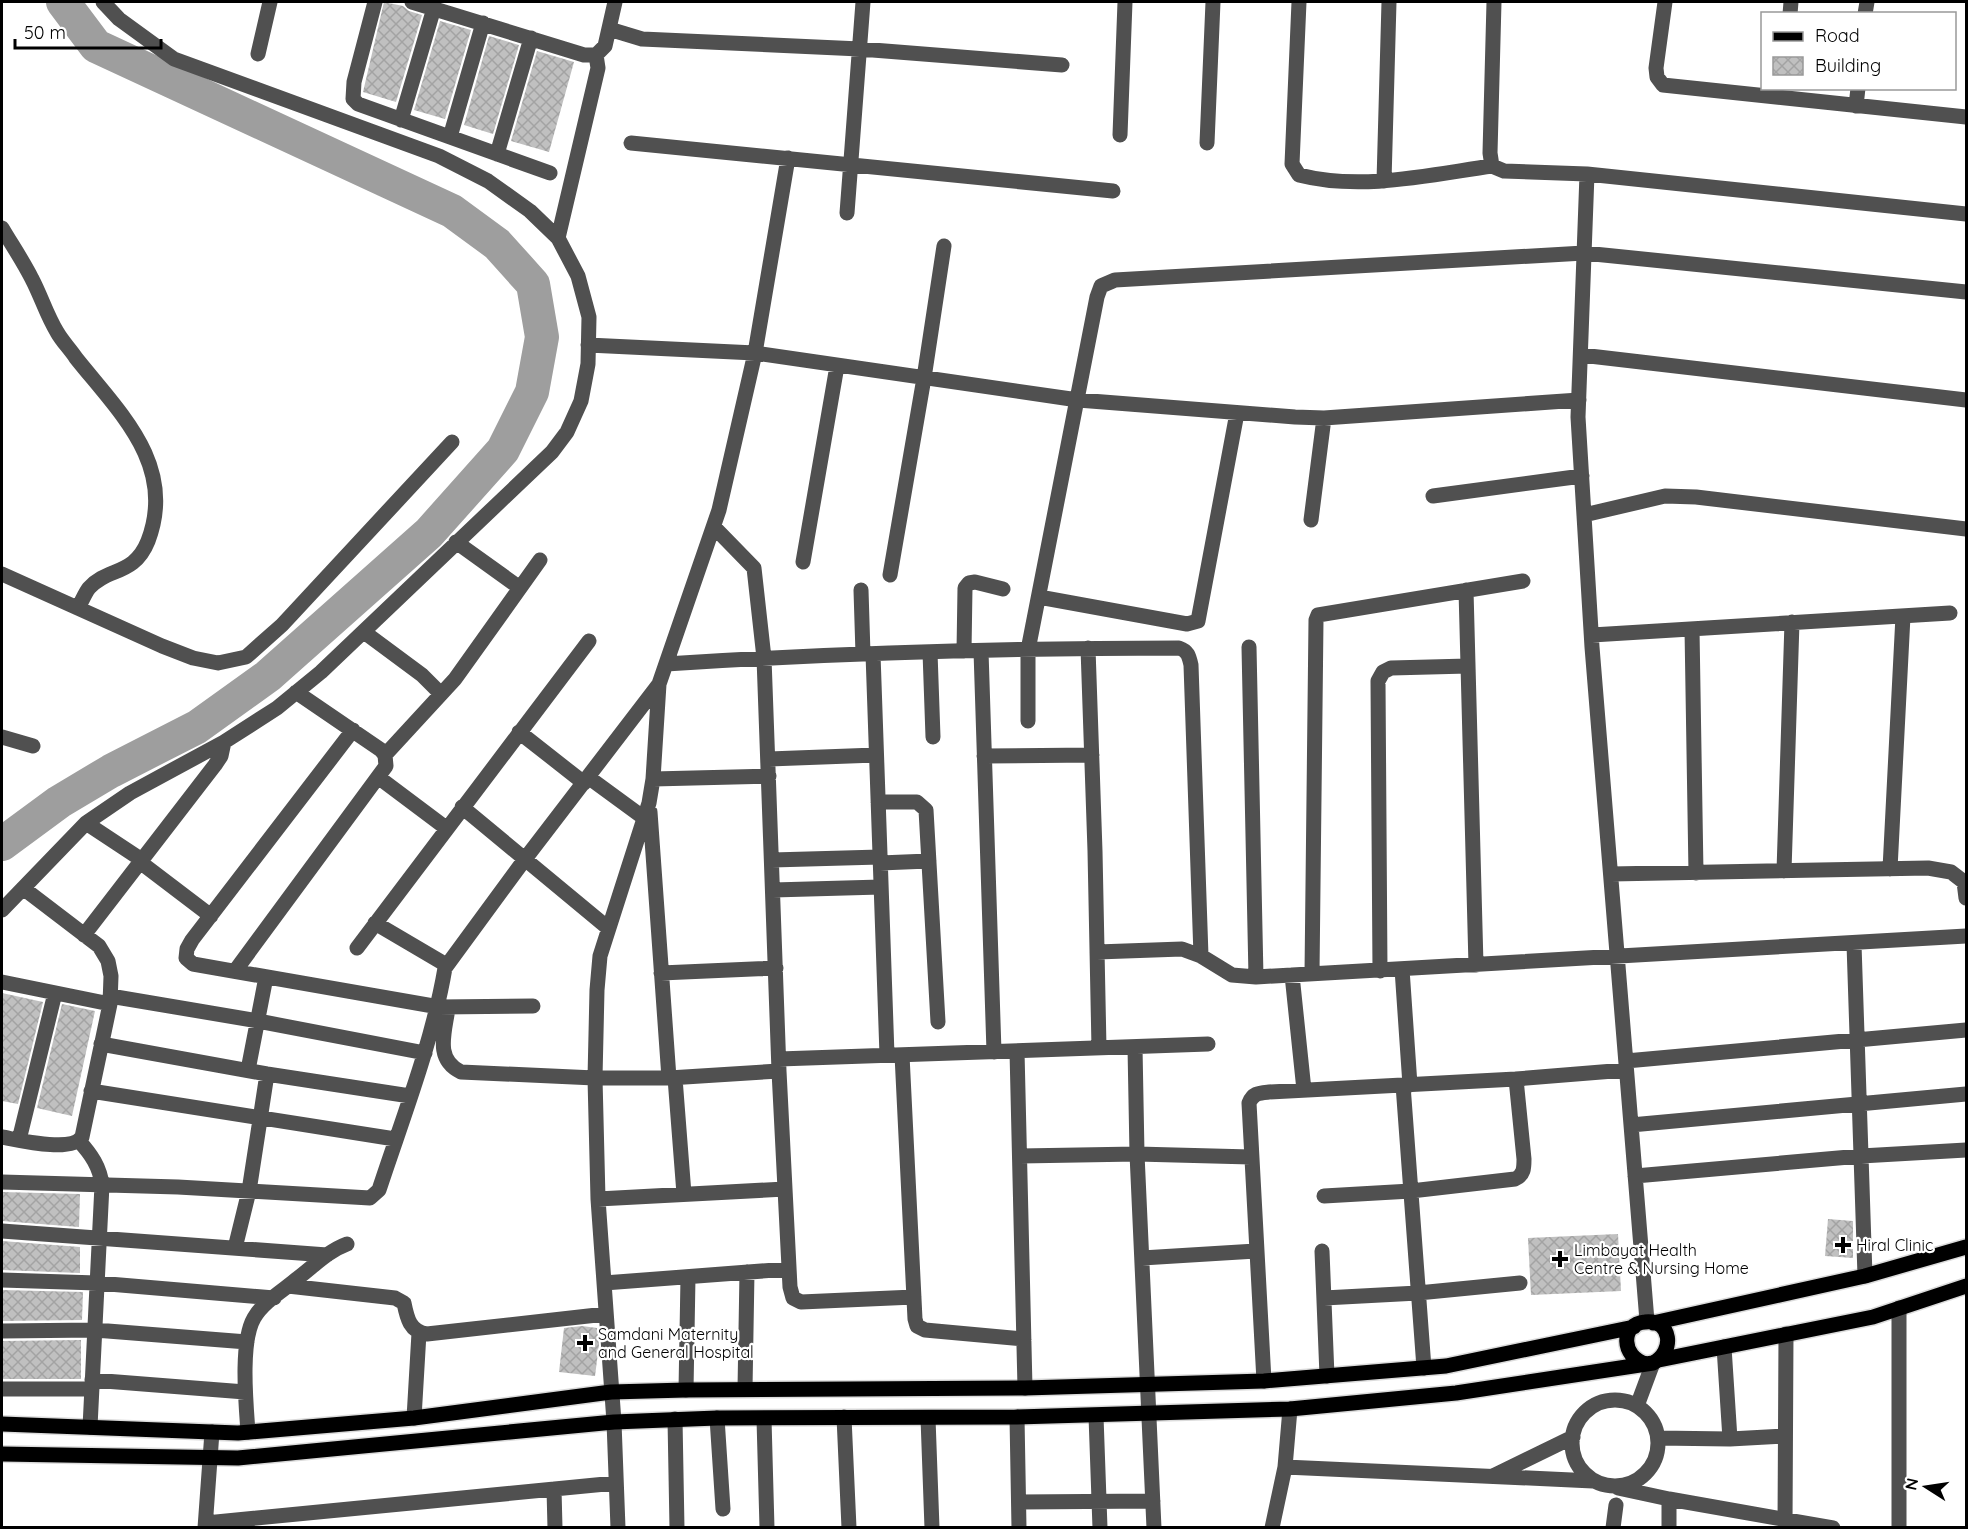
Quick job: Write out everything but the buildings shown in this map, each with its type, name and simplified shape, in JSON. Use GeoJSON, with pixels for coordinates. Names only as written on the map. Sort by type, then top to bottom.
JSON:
{"type":"FeatureCollection","features":[{"type":"Feature","properties":{"kind":"main road"},"geometry":{"type":"LineString","coordinates":[[2,1424],[248,1432],[414,1418],[611,1392],[1025,1388],[1264,1381],[1424,1368],[1446,1366],[1865,1276],[1966,1247]]}},
{"type":"Feature","properties":{"kind":"main road"},"geometry":{"type":"LineString","coordinates":[[2,1454],[238,1458],[614,1422],[675,1419],[1096,1416],[1290,1409],[1456,1392],[1652,1362],[1873,1317],[1966,1286]]}},
{"type":"Feature","properties":{"kind":"main road"},"geometry":{"type":"LineString","coordinates":[[1645,1324],[1664,1330],[1668,1343],[1664,1356],[1652,1362],[1633,1358],[1629,1353],[1627,1339],[1645,1324]]}},
{"type":"Feature","properties":{"kind":"street"},"geometry":{"type":"LineString","coordinates":[[2,910],[86,823],[130,793],[224,742],[277,708],[321,672],[364,632],[552,452],[567,432],[581,401],[588,364],[589,316],[578,276],[558,238],[530,211],[488,180],[439,156],[174,59],[119,19],[103,2]]}},
{"type":"Feature","properties":{"kind":"street"},"geometry":{"type":"LineString","coordinates":[[258,54],[270,2]]}},
{"type":"Feature","properties":{"kind":"street"},"geometry":{"type":"LineString","coordinates":[[375,2],[354,82],[353,99],[358,104],[550,173]]}},
{"type":"Feature","properties":{"kind":"street"},"geometry":{"type":"LineString","coordinates":[[412,2],[584,54],[596,55]]}},
{"type":"Feature","properties":{"kind":"street"},"geometry":{"type":"LineString","coordinates":[[596,55],[604,46],[615,2]]}},
{"type":"Feature","properties":{"kind":"street"},"geometry":{"type":"LineString","coordinates":[[847,213],[863,2]]}},
{"type":"Feature","properties":{"kind":"street"},"geometry":{"type":"LineString","coordinates":[[1120,135],[1125,2]]}},
{"type":"Feature","properties":{"kind":"street"},"geometry":{"type":"LineString","coordinates":[[1207,143],[1213,2]]}},
{"type":"Feature","properties":{"kind":"street"},"geometry":{"type":"LineString","coordinates":[[1299,2],[1292,164],[1299,175],[1319,180],[1384,181],[1492,166],[1504,171],[1587,174],[1966,214]]}},
{"type":"Feature","properties":{"kind":"street"},"geometry":{"type":"LineString","coordinates":[[1384,181],[1389,2]]}},
{"type":"Feature","properties":{"kind":"street"},"geometry":{"type":"LineString","coordinates":[[1492,166],[1490,153],[1494,2]]}},
{"type":"Feature","properties":{"kind":"street"},"geometry":{"type":"LineString","coordinates":[[1665,2],[1656,68],[1657,77],[1663,85],[1783,93],[1856,106],[1966,117]]}},
{"type":"Feature","properties":{"kind":"street"},"geometry":{"type":"LineString","coordinates":[[401,120],[434,8]]}},
{"type":"Feature","properties":{"kind":"street"},"geometry":{"type":"LineString","coordinates":[[450,137],[483,23]]}},
{"type":"Feature","properties":{"kind":"street"},"geometry":{"type":"LineString","coordinates":[[609,29],[642,39],[860,49],[1062,65]]}},
{"type":"Feature","properties":{"kind":"street"},"geometry":{"type":"LineString","coordinates":[[498,154],[531,38]]}},
{"type":"Feature","properties":{"kind":"street"},"geometry":{"type":"LineString","coordinates":[[558,238],[598,68],[596,55]]}},
{"type":"Feature","properties":{"kind":"street"},"geometry":{"type":"LineString","coordinates":[[1856,106],[1858,90]]}},
{"type":"Feature","properties":{"kind":"street"},"geometry":{"type":"LineString","coordinates":[[631,143],[1113,191]]}},
{"type":"Feature","properties":{"kind":"street"},"geometry":{"type":"LineString","coordinates":[[618,1527],[614,1422],[598,1199],[595,1078],[600,956],[649,803],[653,779],[659,684],[714,527],[755,353],[788,158]]}},
{"type":"Feature","properties":{"kind":"street"},"geometry":{"type":"LineString","coordinates":[[1587,174],[1579,400],[1582,476],[1592,635],[1645,1324]]}},
{"type":"Feature","properties":{"kind":"street"},"geometry":{"type":"LineString","coordinates":[[2,228],[31,278],[57,333],[143,446],[153,472],[157,500],[153,526],[142,552],[135,562],[97,581],[89,588],[78,608]]}},
{"type":"Feature","properties":{"kind":"street"},"geometry":{"type":"LineString","coordinates":[[890,576],[944,246]]}},
{"type":"Feature","properties":{"kind":"street"},"geometry":{"type":"LineString","coordinates":[[1028,721],[1028,650],[1078,400],[1096,297],[1101,286],[1115,280],[1584,253],[1966,292]]}},
{"type":"Feature","properties":{"kind":"street"},"geometry":{"type":"LineString","coordinates":[[588,345],[755,353],[1078,400],[1324,418],[1579,400]]}},
{"type":"Feature","properties":{"kind":"street"},"geometry":{"type":"LineString","coordinates":[[1581,355],[1966,400]]}},
{"type":"Feature","properties":{"kind":"street"},"geometry":{"type":"LineString","coordinates":[[803,562],[837,366]]}},
{"type":"Feature","properties":{"kind":"street"},"geometry":{"type":"LineString","coordinates":[[1039,597],[1187,624],[1198,621],[1237,413]]}},
{"type":"Feature","properties":{"kind":"street"},"geometry":{"type":"LineString","coordinates":[[1311,520],[1324,418]]}},
{"type":"Feature","properties":{"kind":"street"},"geometry":{"type":"LineString","coordinates":[[2,573],[193,658],[218,663],[246,657],[282,625],[452,442]]}},
{"type":"Feature","properties":{"kind":"street"},"geometry":{"type":"LineString","coordinates":[[1433,496],[1582,476]]}},
{"type":"Feature","properties":{"kind":"street"},"geometry":{"type":"LineString","coordinates":[[1584,515],[1665,496],[1696,497],[1966,529]]}},
{"type":"Feature","properties":{"kind":"street"},"geometry":{"type":"LineString","coordinates":[[714,527],[754,568],[764,658],[789,1287],[793,1298],[801,1302],[914,1297]]}},
{"type":"Feature","properties":{"kind":"street"},"geometry":{"type":"LineString","coordinates":[[456,542],[520,588]]}},
{"type":"Feature","properties":{"kind":"street"},"geometry":{"type":"LineString","coordinates":[[385,755],[455,679],[540,560]]}},
{"type":"Feature","properties":{"kind":"street"},"geometry":{"type":"LineString","coordinates":[[1312,974],[1316,620],[1318,615],[1324,612],[1523,580]]}},
{"type":"Feature","properties":{"kind":"street"},"geometry":{"type":"LineString","coordinates":[[964,651],[965,588],[969,583],[975,582],[1003,589]]}},
{"type":"Feature","properties":{"kind":"street"},"geometry":{"type":"LineString","coordinates":[[861,590],[876,755],[881,887],[915,1319],[917,1326],[925,1330],[1024,1339]]}},
{"type":"Feature","properties":{"kind":"street"},"geometry":{"type":"LineString","coordinates":[[1466,590],[1476,965]]}},
{"type":"Feature","properties":{"kind":"street"},"geometry":{"type":"LineString","coordinates":[[1592,635],[1950,613]]}},
{"type":"Feature","properties":{"kind":"street"},"geometry":{"type":"LineString","coordinates":[[1890,869],[1903,615]]}},
{"type":"Feature","properties":{"kind":"street"},"geometry":{"type":"LineString","coordinates":[[1784,871],[1792,622]]}},
{"type":"Feature","properties":{"kind":"street"},"geometry":{"type":"LineString","coordinates":[[1692,629],[1696,873]]}},
{"type":"Feature","properties":{"kind":"street"},"geometry":{"type":"LineString","coordinates":[[364,632],[422,675],[441,694]]}},
{"type":"Feature","properties":{"kind":"street"},"geometry":{"type":"LineString","coordinates":[[357,948],[589,641]]}},
{"type":"Feature","properties":{"kind":"street"},"geometry":{"type":"LineString","coordinates":[[1249,646],[1256,978]]}},
{"type":"Feature","properties":{"kind":"street"},"geometry":{"type":"LineString","coordinates":[[1088,648],[1099,1048]]}},
{"type":"Feature","properties":{"kind":"street"},"geometry":{"type":"LineString","coordinates":[[666,664],[930,652],[1179,648],[1189,654],[1191,665],[1201,956]]}},
{"type":"Feature","properties":{"kind":"street"},"geometry":{"type":"LineString","coordinates":[[981,651],[994,1052]]}},
{"type":"Feature","properties":{"kind":"street"},"geometry":{"type":"LineString","coordinates":[[930,652],[933,737]]}},
{"type":"Feature","properties":{"kind":"street"},"geometry":{"type":"LineString","coordinates":[[1380,970],[1378,681],[1383,672],[1391,668],[1468,666]]}},
{"type":"Feature","properties":{"kind":"street"},"geometry":{"type":"LineString","coordinates":[[659,684],[525,859],[446,968],[443,1051],[446,1061],[452,1067],[461,1072],[595,1078],[672,1078],[779,1065],[894,1055],[1208,1044]]}},
{"type":"Feature","properties":{"kind":"street"},"geometry":{"type":"LineString","coordinates":[[235,971],[386,766],[385,755],[381,750],[296,692]]}},
{"type":"Feature","properties":{"kind":"street"},"geometry":{"type":"LineString","coordinates":[[353,730],[192,940],[187,949],[186,958],[193,964],[443,1007],[533,1005]]}},
{"type":"Feature","properties":{"kind":"street"},"geometry":{"type":"LineString","coordinates":[[519,732],[644,818]]}},
{"type":"Feature","properties":{"kind":"street"},"geometry":{"type":"LineString","coordinates":[[2,737],[33,746]]}},
{"type":"Feature","properties":{"kind":"street"},"geometry":{"type":"LineString","coordinates":[[84,935],[215,765],[221,756],[224,742]]}},
{"type":"Feature","properties":{"kind":"street"},"geometry":{"type":"LineString","coordinates":[[769,759],[876,755]]}},
{"type":"Feature","properties":{"kind":"street"},"geometry":{"type":"LineString","coordinates":[[984,756],[1092,755]]}},
{"type":"Feature","properties":{"kind":"street"},"geometry":{"type":"LineString","coordinates":[[653,779],[770,776]]}},
{"type":"Feature","properties":{"kind":"street"},"geometry":{"type":"LineString","coordinates":[[378,777],[446,828]]}},
{"type":"Feature","properties":{"kind":"street"},"geometry":{"type":"LineString","coordinates":[[878,802],[917,802],[926,810],[938,1022]]}},
{"type":"Feature","properties":{"kind":"street"},"geometry":{"type":"LineString","coordinates":[[649,803],[661,973],[684,1194]]}},
{"type":"Feature","properties":{"kind":"street"},"geometry":{"type":"LineString","coordinates":[[462,807],[608,928]]}},
{"type":"Feature","properties":{"kind":"street"},"geometry":{"type":"LineString","coordinates":[[86,823],[141,861],[211,916]]}},
{"type":"Feature","properties":{"kind":"street"},"geometry":{"type":"LineString","coordinates":[[772,860],[929,861]]}},
{"type":"Feature","properties":{"kind":"street"},"geometry":{"type":"LineString","coordinates":[[1611,874],[1928,868],[1951,872],[1964,882],[1966,898]]}},
{"type":"Feature","properties":{"kind":"street"},"geometry":{"type":"LineString","coordinates":[[773,890],[881,887]]}},
{"type":"Feature","properties":{"kind":"street"},"geometry":{"type":"LineString","coordinates":[[23,888],[99,946],[108,961],[111,976],[110,1000],[80,1141],[100,1171],[102,1185],[90,1427]]}},
{"type":"Feature","properties":{"kind":"street"},"geometry":{"type":"LineString","coordinates":[[375,923],[443,963],[446,968]]}},
{"type":"Feature","properties":{"kind":"street"},"geometry":{"type":"LineString","coordinates":[[1097,952],[1182,949],[1201,956],[1232,975],[1256,978],[1966,936]]}},
{"type":"Feature","properties":{"kind":"street"},"geometry":{"type":"LineString","coordinates":[[1854,944],[1865,1276]]}},
{"type":"Feature","properties":{"kind":"street"},"geometry":{"type":"LineString","coordinates":[[661,973],[776,968]]}},
{"type":"Feature","properties":{"kind":"street"},"geometry":{"type":"LineString","coordinates":[[1402,969],[1411,1191],[1424,1368]]}},
{"type":"Feature","properties":{"kind":"street"},"geometry":{"type":"LineString","coordinates":[[1292,975],[1304,1090]]}},
{"type":"Feature","properties":{"kind":"street"},"geometry":{"type":"LineString","coordinates":[[248,1070],[266,977]]}},
{"type":"Feature","properties":{"kind":"street"},"geometry":{"type":"LineString","coordinates":[[2,982],[55,993],[258,1021],[425,1053]]}},
{"type":"Feature","properties":{"kind":"street"},"geometry":{"type":"LineString","coordinates":[[19,1140],[55,993]]}},
{"type":"Feature","properties":{"kind":"street"},"geometry":{"type":"LineString","coordinates":[[2,1182],[370,1198],[379,1190],[425,1053],[443,1007]]}},
{"type":"Feature","properties":{"kind":"street"},"geometry":{"type":"LineString","coordinates":[[1264,1381],[1249,1103],[1251,1097],[1256,1093],[1516,1079],[1857,1039],[1966,1030]]}},
{"type":"Feature","properties":{"kind":"street"},"geometry":{"type":"LineString","coordinates":[[101,1044],[267,1074],[410,1096]]}},
{"type":"Feature","properties":{"kind":"street"},"geometry":{"type":"LineString","coordinates":[[1135,1047],[1137,1154],[1154,1527]]}},
{"type":"Feature","properties":{"kind":"street"},"geometry":{"type":"LineString","coordinates":[[1017,1051],[1025,1388]]}},
{"type":"Feature","properties":{"kind":"street"},"geometry":{"type":"LineString","coordinates":[[235,1248],[249,1191],[267,1074]]}},
{"type":"Feature","properties":{"kind":"street"},"geometry":{"type":"LineString","coordinates":[[1324,1196],[1411,1191],[1515,1179],[1521,1176],[1524,1159],[1516,1079]]}},
{"type":"Feature","properties":{"kind":"street"},"geometry":{"type":"LineString","coordinates":[[92,1091],[395,1139]]}},
{"type":"Feature","properties":{"kind":"street"},"geometry":{"type":"LineString","coordinates":[[1631,1125],[1966,1094]]}},
{"type":"Feature","properties":{"kind":"street"},"geometry":{"type":"LineString","coordinates":[[2,1137],[54,1144],[71,1144],[80,1141]]}},
{"type":"Feature","properties":{"kind":"street"},"geometry":{"type":"LineString","coordinates":[[1635,1176],[1861,1156],[1966,1150]]}},
{"type":"Feature","properties":{"kind":"street"},"geometry":{"type":"LineString","coordinates":[[1020,1156],[1137,1154],[1251,1157]]}},
{"type":"Feature","properties":{"kind":"street"},"geometry":{"type":"LineString","coordinates":[[598,1199],[785,1190]]}},
{"type":"Feature","properties":{"kind":"street"},"geometry":{"type":"LineString","coordinates":[[2,1231],[327,1255]]}},
{"type":"Feature","properties":{"kind":"street"},"geometry":{"type":"LineString","coordinates":[[248,1432],[245,1392],[247,1342],[252,1319],[261,1308],[327,1255],[347,1244]]}},
{"type":"Feature","properties":{"kind":"street"},"geometry":{"type":"LineString","coordinates":[[1142,1258],[1256,1251]]}},
{"type":"Feature","properties":{"kind":"street"},"geometry":{"type":"LineString","coordinates":[[1322,1251],[1327,1376]]}},
{"type":"Feature","properties":{"kind":"street"},"geometry":{"type":"LineString","coordinates":[[604,1283],[789,1269]]}},
{"type":"Feature","properties":{"kind":"street"},"geometry":{"type":"LineString","coordinates":[[744,1389],[747,1272]]}},
{"type":"Feature","properties":{"kind":"street"},"geometry":{"type":"LineString","coordinates":[[686,1390],[688,1277]]}},
{"type":"Feature","properties":{"kind":"street"},"geometry":{"type":"LineString","coordinates":[[2,1280],[97,1283],[274,1298]]}},
{"type":"Feature","properties":{"kind":"street"},"geometry":{"type":"LineString","coordinates":[[1324,1298],[1418,1293],[1520,1283]]}},
{"type":"Feature","properties":{"kind":"street"},"geometry":{"type":"LineString","coordinates":[[288,1286],[395,1298],[404,1303],[411,1328],[419,1333],[427,1334],[606,1314]]}},
{"type":"Feature","properties":{"kind":"street"},"geometry":{"type":"LineString","coordinates":[[1899,1308],[1899,1527]]}},
{"type":"Feature","properties":{"kind":"street"},"geometry":{"type":"LineString","coordinates":[[2,1331],[95,1330],[247,1342]]}},
{"type":"Feature","properties":{"kind":"street"},"geometry":{"type":"LineString","coordinates":[[414,1418],[419,1333]]}},
{"type":"Feature","properties":{"kind":"street"},"geometry":{"type":"LineString","coordinates":[[1785,1523],[1786,1334]]}},
{"type":"Feature","properties":{"kind":"street"},"geometry":{"type":"LineString","coordinates":[[1724,1347],[1730,1439]]}},
{"type":"Feature","properties":{"kind":"street"},"geometry":{"type":"LineString","coordinates":[[1637,1406],[1652,1362]]}},
{"type":"Feature","properties":{"kind":"street"},"geometry":{"type":"LineString","coordinates":[[2,1389],[92,1384],[245,1392]]}},
{"type":"Feature","properties":{"kind":"street"},"geometry":{"type":"LineString","coordinates":[[1593,1481],[1578,1467],[1572,1449],[1574,1430],[1584,1413],[1600,1402],[1619,1400],[1637,1406],[1651,1419],[1658,1438],[1656,1457],[1646,1473],[1630,1484],[1611,1487]]}},
{"type":"Feature","properties":{"kind":"street"},"geometry":{"type":"LineString","coordinates":[[1272,1527],[1285,1467],[1290,1409]]}},
{"type":"Feature","properties":{"kind":"street"},"geometry":{"type":"LineString","coordinates":[[1096,1416],[1100,1527]]}},
{"type":"Feature","properties":{"kind":"street"},"geometry":{"type":"LineString","coordinates":[[844,1417],[849,1527]]}},
{"type":"Feature","properties":{"kind":"street"},"geometry":{"type":"LineString","coordinates":[[1017,1417],[1019,1527]]}},
{"type":"Feature","properties":{"kind":"street"},"geometry":{"type":"LineString","coordinates":[[717,1418],[723,1509]]}},
{"type":"Feature","properties":{"kind":"street"},"geometry":{"type":"LineString","coordinates":[[928,1418],[932,1527]]}},
{"type":"Feature","properties":{"kind":"street"},"geometry":{"type":"LineString","coordinates":[[675,1419],[677,1527]]}},
{"type":"Feature","properties":{"kind":"street"},"geometry":{"type":"LineString","coordinates":[[764,1419],[767,1527]]}},
{"type":"Feature","properties":{"kind":"street"},"geometry":{"type":"LineString","coordinates":[[212,1432],[206,1525],[616,1483]]}},
{"type":"Feature","properties":{"kind":"street"},"geometry":{"type":"LineString","coordinates":[[1658,1438],[1730,1439],[1785,1436]]}},
{"type":"Feature","properties":{"kind":"street"},"geometry":{"type":"LineString","coordinates":[[1491,1477],[1573,1437]]}},
{"type":"Feature","properties":{"kind":"street"},"geometry":{"type":"LineString","coordinates":[[1285,1467],[1593,1481],[1611,1487],[1785,1523],[1833,1527]]}},
{"type":"Feature","properties":{"kind":"street"},"geometry":{"type":"LineString","coordinates":[[554,1489],[555,1527]]}},
{"type":"Feature","properties":{"kind":"street"},"geometry":{"type":"LineString","coordinates":[[1669,1499],[1669,1527]]}},
{"type":"Feature","properties":{"kind":"street"},"geometry":{"type":"LineString","coordinates":[[1019,1502],[1153,1501]]}},
{"type":"Feature","properties":{"kind":"street"},"geometry":{"type":"LineString","coordinates":[[1613,1527],[1616,1505]]}},
{"type":"Feature","properties":{"kind":"waterway"},"geometry":{"type":"LineString","coordinates":[[2,844],[59,802],[111,771],[197,727],[268,676],[429,533],[503,450],[532,392],[542,337],[533,284],[497,244],[452,211],[96,46],[63,2]]}},
{"type":"Feature","properties":{"kind":"place","name":"Hiral Clinic"},"geometry":{"type":"Point","coordinates":[1843,1245]}},
{"type":"Feature","properties":{"kind":"place","name":"Limbayat Health Centre & Nursing Home"},"geometry":{"type":"Point","coordinates":[1560,1259]}},
{"type":"Feature","properties":{"kind":"place","name":"Samdani Maternity and General Hospital"},"geometry":{"type":"Point","coordinates":[585,1343]}}]}
